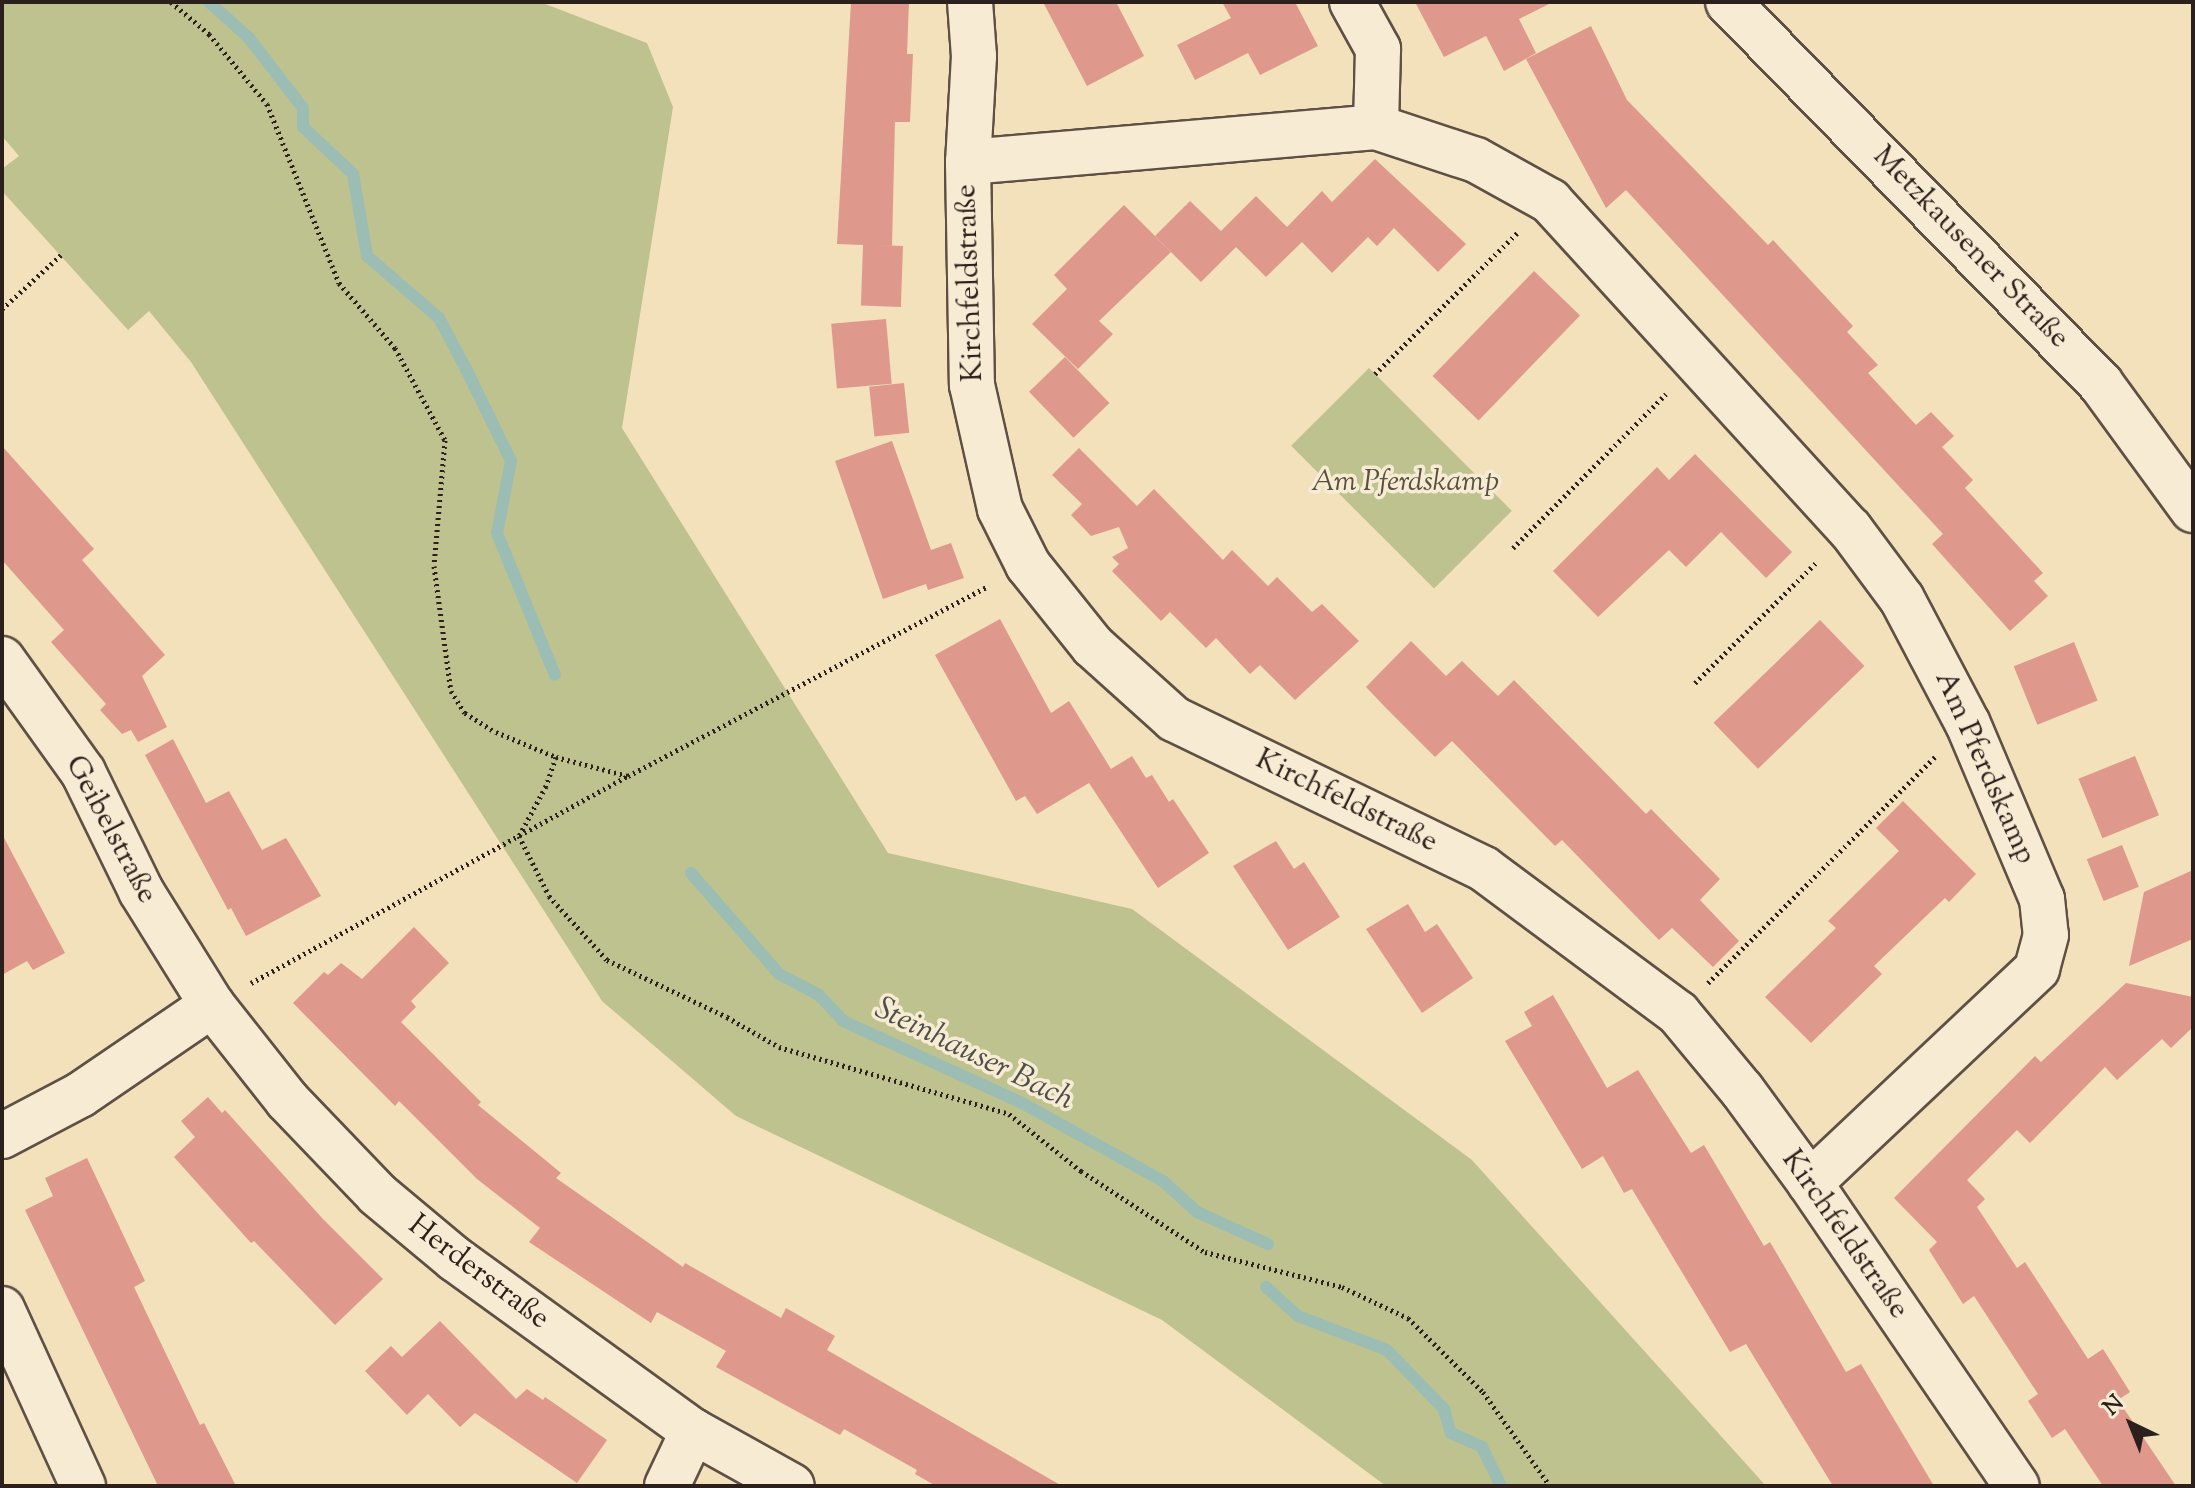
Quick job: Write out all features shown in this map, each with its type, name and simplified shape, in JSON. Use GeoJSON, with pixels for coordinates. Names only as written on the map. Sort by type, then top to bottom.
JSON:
{"type":"FeatureCollection","features":[{"type":"Feature","properties":{"kind":"street","name":"Kirchfeldstraße"},"geometry":{"type":"LineString","coordinates":[[970,2],[974,56],[968,162],[972,385],[1000,509],[1028,565],[1093,646],[1174,719],[1484,869],[1678,1013],[1742,1090],[1810,1183],[2017,1486]]}},
{"type":"Feature","properties":{"kind":"street"},"geometry":{"type":"LineString","coordinates":[[1352,2],[1378,49],[1376,127]]}},
{"type":"Feature","properties":{"kind":"street","name":"Metzkausener Straße"},"geometry":{"type":"LineString","coordinates":[[1728,2],[2091,373],[2193,510]]}},
{"type":"Feature","properties":{"kind":"street","name":"Am Pferdskamp"},"geometry":{"type":"LineString","coordinates":[[968,162],[1376,127],[1476,160],[1550,201],[1850,529],[1902,599],[1968,724],[2042,899],[2046,935],[2037,969],[1810,1183]]}},
{"type":"Feature","properties":{"kind":"street","name":"Geibelstraße"},"geometry":{"type":"LineString","coordinates":[[2,659],[83,772],[141,891],[212,1005]]}},
{"type":"Feature","properties":{"kind":"street"},"geometry":{"type":"LineString","coordinates":[[2,1136],[80,1095],[212,1005]]}},
{"type":"Feature","properties":{"kind":"street","name":"Herderstraße"},"geometry":{"type":"LineString","coordinates":[[212,1005],[287,1100],[377,1194],[455,1259],[693,1431],[792,1486]]}},
{"type":"Feature","properties":{"kind":"street"},"geometry":{"type":"LineString","coordinates":[[2,1309],[83,1486]]}},
{"type":"Feature","properties":{"kind":"street"},"geometry":{"type":"LineString","coordinates":[[667,1486],[693,1431]]}},
{"type":"Feature","properties":{"kind":"path"},"geometry":{"type":"LineString","coordinates":[[171,2],[209,34],[267,104],[339,283],[395,348],[445,440],[434,566],[451,691],[465,713],[496,732],[556,757],[628,776]]}},
{"type":"Feature","properties":{"kind":"path"},"geometry":{"type":"LineString","coordinates":[[1375,374],[1550,201]]}},
{"type":"Feature","properties":{"kind":"path"},"geometry":{"type":"LineString","coordinates":[[2,309],[61,255]]}},
{"type":"Feature","properties":{"kind":"path"},"geometry":{"type":"LineString","coordinates":[[1513,548],[1698,362]]}},
{"type":"Feature","properties":{"kind":"path"},"geometry":{"type":"LineString","coordinates":[[1695,683],[1850,529]]}},
{"type":"Feature","properties":{"kind":"path"},"geometry":{"type":"LineString","coordinates":[[212,1005],[628,776],[1028,565]]}},
{"type":"Feature","properties":{"kind":"path"},"geometry":{"type":"LineString","coordinates":[[1678,1013],[1968,724]]}},
{"type":"Feature","properties":{"kind":"path"},"geometry":{"type":"LineString","coordinates":[[519,836],[546,786],[556,757]]}},
{"type":"Feature","properties":{"kind":"path"},"geometry":{"type":"LineString","coordinates":[[519,836],[549,896],[607,960],[727,1017],[779,1047],[1009,1114],[1081,1171],[1205,1252],[1342,1287],[1408,1318],[1483,1392],[1550,1486]]}},
{"type":"Feature","properties":{"kind":"green space"},"geometry":{"type":"Polygon","coordinates":[[[2,2],[540,2],[647,43],[673,107],[622,428],[888,853],[1132,909],[1472,1160],[1766,1486],[1386,1486],[1162,1320],[736,1116],[602,1001],[191,362],[149,311],[128,330],[2,191],[2,169],[19,156],[2,136],[2,2]]]}},
{"type":"Feature","properties":{"kind":"green space","name":"Am Pferdskamp"},"geometry":{"type":"Polygon","coordinates":[[[1369,368],[1512,511],[1434,589],[1291,446],[1369,368]]]}},
{"type":"Feature","properties":{"kind":"building"},"geometry":{"type":"Polygon","coordinates":[[[851,2],[909,2],[907,54],[913,54],[910,122],[895,122],[892,246],[837,244],[851,2]]]}},
{"type":"Feature","properties":{"kind":"building"},"geometry":{"type":"Polygon","coordinates":[[[1043,2],[1116,2],[1144,56],[1087,86],[1043,2]]]}},
{"type":"Feature","properties":{"kind":"building"},"geometry":{"type":"Polygon","coordinates":[[[1222,2],[1295,2],[1318,46],[1260,75],[1248,53],[1195,80],[1177,45],[1231,18],[1222,2]]]}},
{"type":"Feature","properties":{"kind":"building"},"geometry":{"type":"Polygon","coordinates":[[[1415,2],[1553,2],[1519,19],[1536,53],[1504,71],[1486,36],[1444,57],[1415,2]]]}},
{"type":"Feature","properties":{"kind":"building"},"geometry":{"type":"Polygon","coordinates":[[[1591,26],[1627,100],[1768,245],[1773,240],[1853,326],[1847,332],[1878,365],[1868,373],[1916,425],[1931,412],[1954,436],[1942,447],[1973,480],[1965,488],[2043,573],[2034,581],[2048,596],[2010,631],[1932,544],[1943,534],[1626,190],[1606,208],[1526,59],[1591,26]]]}},
{"type":"Feature","properties":{"kind":"building"},"geometry":{"type":"Polygon","coordinates":[[[1375,159],[1466,244],[1438,272],[1394,228],[1377,246],[1368,237],[1332,273],[1302,242],[1266,277],[1236,247],[1201,282],[1155,236],[1190,201],[1221,231],[1256,196],[1287,227],[1322,191],[1332,202],[1375,159]]]}},
{"type":"Feature","properties":{"kind":"building"},"geometry":{"type":"Polygon","coordinates":[[[1124,205],[1171,252],[1099,321],[1113,334],[1078,369],[1032,324],[1067,289],[1054,275],[1124,205]]]}},
{"type":"Feature","properties":{"kind":"building"},"geometry":{"type":"Polygon","coordinates":[[[863,245],[903,246],[901,307],[861,306],[863,245]]]}},
{"type":"Feature","properties":{"kind":"building"},"geometry":{"type":"Polygon","coordinates":[[[1534,271],[1580,315],[1479,420],[1433,376],[1534,271]]]}},
{"type":"Feature","properties":{"kind":"building"},"geometry":{"type":"Polygon","coordinates":[[[886,319],[892,384],[837,389],[831,324],[886,319]]]}},
{"type":"Feature","properties":{"kind":"building"},"geometry":{"type":"Polygon","coordinates":[[[1065,357],[1109,403],[1073,438],[1029,392],[1065,357]]]}},
{"type":"Feature","properties":{"kind":"building"},"geometry":{"type":"Polygon","coordinates":[[[904,383],[909,433],[874,436],[869,387],[904,383]]]}},
{"type":"Feature","properties":{"kind":"building"},"geometry":{"type":"Polygon","coordinates":[[[892,441],[931,550],[951,543],[964,578],[928,590],[926,584],[883,599],[835,461],[892,441]]]}},
{"type":"Feature","properties":{"kind":"building"},"geometry":{"type":"Polygon","coordinates":[[[2,446],[94,549],[82,560],[165,655],[142,676],[167,727],[138,742],[131,730],[122,734],[100,710],[106,704],[51,642],[64,630],[2,560],[2,446]]]}},
{"type":"Feature","properties":{"kind":"building"},"geometry":{"type":"Polygon","coordinates":[[[1079,448],[1137,506],[1154,489],[1223,560],[1232,550],[1268,586],[1277,577],[1312,612],[1322,604],[1359,641],[1295,700],[1260,665],[1250,674],[1216,638],[1206,648],[1170,612],[1161,621],[1112,571],[1119,564],[1112,557],[1128,548],[1119,527],[1091,536],[1071,515],[1082,504],[1052,475],[1079,448]]]}},
{"type":"Feature","properties":{"kind":"building"},"geometry":{"type":"Polygon","coordinates":[[[1695,454],[1792,552],[1766,578],[1721,532],[1686,567],[1669,550],[1598,617],[1553,571],[1657,467],[1669,480],[1695,454]]]}},
{"type":"Feature","properties":{"kind":"building"},"geometry":{"type":"Polygon","coordinates":[[[1000,619],[1051,713],[1069,701],[1111,769],[1132,756],[1146,778],[1152,775],[1169,802],[1173,799],[1209,853],[1158,888],[1089,783],[1037,814],[1025,796],[1016,801],[935,655],[1000,619]]]}},
{"type":"Feature","properties":{"kind":"building"},"geometry":{"type":"Polygon","coordinates":[[[1820,620],[1864,666],[1758,769],[1714,723],[1820,620]]]}},
{"type":"Feature","properties":{"kind":"building"},"geometry":{"type":"Polygon","coordinates":[[[1411,641],[1446,676],[1462,661],[1498,696],[1514,680],[1646,814],[1651,809],[1720,879],[1700,900],[1739,941],[1713,967],[1672,928],[1659,940],[1562,840],[1555,846],[1452,741],[1435,757],[1366,687],[1411,641]]]}},
{"type":"Feature","properties":{"kind":"building"},"geometry":{"type":"Polygon","coordinates":[[[2074,642],[2098,700],[2037,725],[2014,666],[2074,642]]]}},
{"type":"Feature","properties":{"kind":"building"},"geometry":{"type":"Polygon","coordinates":[[[173,739],[206,803],[229,791],[262,850],[286,838],[321,896],[246,936],[231,908],[228,910],[145,755],[173,739]]]}},
{"type":"Feature","properties":{"kind":"building"},"geometry":{"type":"Polygon","coordinates":[[[2135,756],[2159,815],[2102,838],[2078,779],[2135,756]]]}},
{"type":"Feature","properties":{"kind":"building"},"geometry":{"type":"Polygon","coordinates":[[[1903,801],[1976,874],[1949,902],[1945,898],[1874,966],[1882,974],[1811,1043],[1765,997],[1836,928],[1828,921],[1899,851],[1876,828],[1903,801]]]}},
{"type":"Feature","properties":{"kind":"building"},"geometry":{"type":"Polygon","coordinates":[[[2,834],[65,953],[33,970],[27,961],[2,975],[2,834]]]}},
{"type":"Feature","properties":{"kind":"building"},"geometry":{"type":"Polygon","coordinates":[[[1276,841],[1294,869],[1304,862],[1340,917],[1288,950],[1233,866],[1276,841]]]}},
{"type":"Feature","properties":{"kind":"building"},"geometry":{"type":"Polygon","coordinates":[[[2122,845],[2139,887],[2104,901],[2087,859],[2122,845]]]}},
{"type":"Feature","properties":{"kind":"building"},"geometry":{"type":"Polygon","coordinates":[[[2193,870],[2193,939],[2129,966],[2144,892],[2193,870]]]}},
{"type":"Feature","properties":{"kind":"building"},"geometry":{"type":"Polygon","coordinates":[[[1408,904],[1425,932],[1437,924],[1473,978],[1422,1013],[1366,929],[1408,904]]]}},
{"type":"Feature","properties":{"kind":"building"},"geometry":{"type":"Polygon","coordinates":[[[414,927],[449,963],[411,1001],[416,1007],[401,1022],[481,1102],[478,1105],[561,1173],[556,1178],[683,1267],[685,1263],[781,1318],[786,1308],[835,1336],[827,1350],[1062,1486],[936,1486],[915,1474],[917,1470],[844,1429],[840,1435],[716,1367],[726,1351],[657,1312],[651,1323],[529,1242],[540,1228],[477,1179],[399,1101],[395,1106],[293,1003],[324,972],[328,975],[341,963],[362,979],[414,927]]]}},
{"type":"Feature","properties":{"kind":"building"},"geometry":{"type":"Polygon","coordinates":[[[2126,983],[2193,997],[2193,1027],[2171,1048],[2162,1039],[2117,1080],[2105,1067],[2030,1143],[2017,1130],[1967,1180],[1985,1199],[1977,1207],[2017,1268],[2025,1262],[2088,1359],[2103,1349],[2130,1392],[2118,1400],[2176,1486],[2103,1486],[2065,1429],[2052,1438],[2028,1401],[2038,1394],[1974,1296],[1963,1304],[1929,1250],[1937,1242],[1894,1198],[2035,1056],[2041,1062],[2126,983]]]}},
{"type":"Feature","properties":{"kind":"building"},"geometry":{"type":"Polygon","coordinates":[[[1553,995],[1607,1088],[1638,1070],[1691,1153],[1704,1145],[1764,1246],[1770,1242],[1846,1372],[1861,1364],[1934,1486],[1833,1486],[1746,1344],[1730,1352],[1632,1189],[1624,1193],[1603,1156],[1582,1169],[1505,1041],[1532,1026],[1524,1012],[1553,995]]]}},
{"type":"Feature","properties":{"kind":"building"},"geometry":{"type":"Polygon","coordinates":[[[208,1097],[222,1113],[225,1110],[322,1218],[383,1279],[335,1325],[254,1241],[251,1243],[174,1157],[195,1137],[181,1121],[208,1097]]]}},
{"type":"Feature","properties":{"kind":"building"},"geometry":{"type":"Polygon","coordinates":[[[87,1158],[145,1281],[134,1287],[200,1425],[204,1423],[236,1486],[158,1486],[25,1210],[53,1196],[45,1178],[87,1158]]]}},
{"type":"Feature","properties":{"kind":"building"},"geometry":{"type":"Polygon","coordinates":[[[440,1321],[516,1399],[527,1389],[543,1400],[545,1397],[607,1440],[577,1483],[475,1413],[460,1427],[428,1394],[407,1415],[365,1371],[391,1346],[402,1357],[440,1321]]]}},
{"type":"Feature","properties":{"kind":"waterway","name":"Steinhauser Bach"},"geometry":{"type":"LineString","coordinates":[[209,2],[249,38],[303,108],[303,127],[353,174],[367,256],[439,318],[466,369],[511,461],[497,533],[555,675]]}},
{"type":"Feature","properties":{"kind":"waterway","name":"Steinhauser Bach"},"geometry":{"type":"LineString","coordinates":[[691,873],[779,974],[819,995],[843,1021],[1022,1103],[1163,1181],[1197,1212],[1268,1244]]}},
{"type":"Feature","properties":{"kind":"waterway","name":"Steinhauser Bach"},"geometry":{"type":"LineString","coordinates":[[1266,1287],[1298,1316],[1387,1350],[1444,1409],[1451,1433],[1482,1447],[1501,1486]]}}]}
